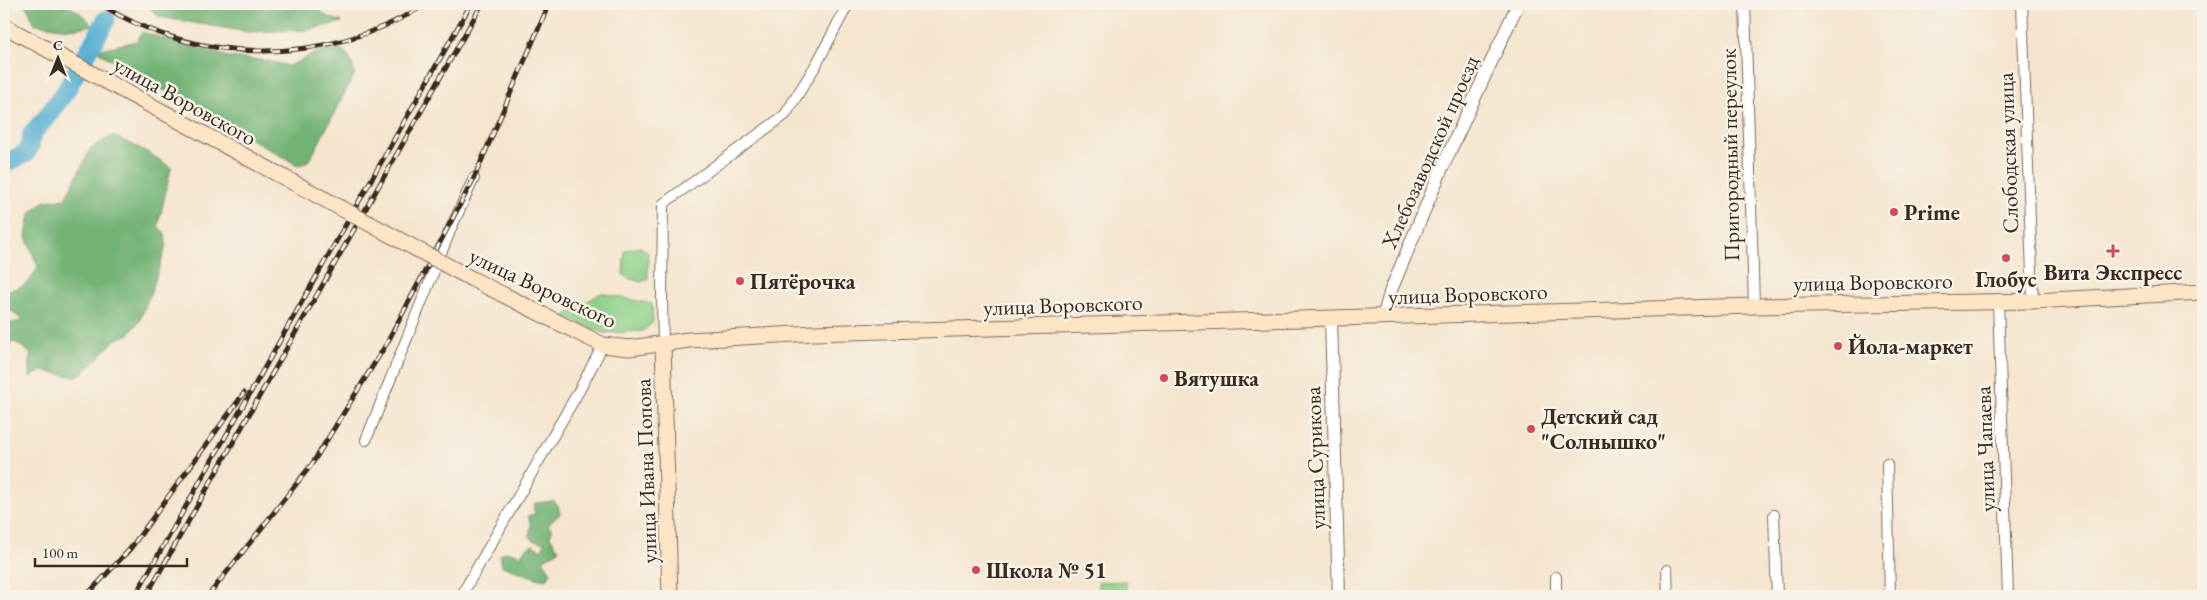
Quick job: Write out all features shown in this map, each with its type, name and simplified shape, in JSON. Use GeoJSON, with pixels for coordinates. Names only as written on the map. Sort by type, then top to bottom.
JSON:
{"type":"FeatureCollection","features":[{"type":"Feature","properties":{"kind":"main road","name":"улица Воровского"},"geometry":{"type":"LineString","coordinates":[[4,26],[472,279],[603,344],[629,348],[689,340],[823,333],[1754,306],[1998,300],[2033,301],[2203,292]]}},
{"type":"Feature","properties":{"kind":"main road","name":"улица Ивана Попова"},"geometry":{"type":"LineString","coordinates":[[663,344],[670,596]]}},
{"type":"Feature","properties":{"kind":"street"},"geometry":{"type":"LineString","coordinates":[[663,344],[663,204],[785,115],[816,65],[848,4]]}},
{"type":"Feature","properties":{"kind":"street","name":"Хлебозаводской проезд"},"geometry":{"type":"LineString","coordinates":[[1383,318],[1391,290],[1442,168],[1518,4]]}},
{"type":"Feature","properties":{"kind":"street","name":"Пригородный переулок"},"geometry":{"type":"LineString","coordinates":[[1745,4],[1754,306]]}},
{"type":"Feature","properties":{"kind":"street","name":"Слободская улица"},"geometry":{"type":"LineString","coordinates":[[2022,4],[2033,301]]}},
{"type":"Feature","properties":{"kind":"street"},"geometry":{"type":"LineString","coordinates":[[366,440],[452,226],[474,178]]}},
{"type":"Feature","properties":{"kind":"street","name":"улица Чапаева"},"geometry":{"type":"LineString","coordinates":[[1998,300],[2008,596]]}},
{"type":"Feature","properties":{"kind":"street","name":"улица Сурикова"},"geometry":{"type":"LineString","coordinates":[[1331,318],[1340,596]]}},
{"type":"Feature","properties":{"kind":"street"},"geometry":{"type":"LineString","coordinates":[[461,596],[580,389],[603,344]]}},
{"type":"Feature","properties":{"kind":"street"},"geometry":{"type":"LineString","coordinates":[[1886,464],[1890,596]]}},
{"type":"Feature","properties":{"kind":"street"},"geometry":{"type":"LineString","coordinates":[[1774,515],[1777,596]]}},
{"type":"Feature","properties":{"kind":"street"},"geometry":{"type":"LineString","coordinates":[[1667,570],[1668,596]]}},
{"type":"Feature","properties":{"kind":"street"},"geometry":{"type":"LineString","coordinates":[[1556,577],[1556,596]]}},
{"type":"Feature","properties":{"kind":"green space"},"geometry":{"type":"Polygon","coordinates":[[[25,4],[55,4],[70,7],[85,17],[92,25],[69,29],[35,24],[25,4]]]}},
{"type":"Feature","properties":{"kind":"green space"},"geometry":{"type":"Polygon","coordinates":[[[146,4],[317,4],[324,15],[342,22],[308,30],[247,32],[159,17],[146,4]]]}},
{"type":"Feature","properties":{"kind":"green space"},"geometry":{"type":"Polygon","coordinates":[[[142,32],[229,57],[269,61],[289,66],[318,52],[341,49],[350,60],[354,75],[312,156],[307,162],[299,166],[100,53],[100,49],[137,41],[142,32]]]}},
{"type":"Feature","properties":{"kind":"green space"},"geometry":{"type":"Polygon","coordinates":[[[112,136],[143,150],[171,168],[158,226],[165,233],[166,246],[152,290],[139,322],[129,334],[115,340],[85,371],[75,377],[42,371],[30,377],[30,353],[15,342],[4,344],[4,324],[23,321],[13,312],[4,308],[4,291],[25,284],[32,278],[38,267],[26,237],[30,214],[44,201],[65,199],[91,148],[112,136]]]}},
{"type":"Feature","properties":{"kind":"green space"},"geometry":{"type":"Polygon","coordinates":[[[641,247],[648,253],[648,279],[641,282],[628,278],[623,274],[625,250],[641,247]]]}},
{"type":"Feature","properties":{"kind":"green space"},"geometry":{"type":"Polygon","coordinates":[[[601,293],[652,304],[653,322],[643,331],[604,333],[563,317],[601,293]]]}},
{"type":"Feature","properties":{"kind":"green space"},"geometry":{"type":"Polygon","coordinates":[[[554,501],[558,505],[560,514],[548,525],[552,529],[550,537],[559,550],[543,560],[551,572],[547,580],[502,566],[500,555],[505,552],[522,556],[522,552],[532,545],[542,550],[544,543],[533,540],[529,536],[531,525],[528,516],[536,513],[533,510],[535,503],[554,501]]]}},
{"type":"Feature","properties":{"kind":"green space"},"geometry":{"type":"Polygon","coordinates":[[[1126,581],[1126,596],[1098,596],[1098,582],[1126,581]]]}},
{"type":"Feature","properties":{"kind":"waterway"},"geometry":{"type":"LineString","coordinates":[[4,164],[26,153],[30,146],[32,133],[46,118],[65,92],[106,20]]}},
{"type":"Feature","properties":{"kind":"railway"},"geometry":{"type":"LineString","coordinates":[[100,4],[138,24],[178,39],[220,48],[263,51],[305,48],[347,39],[388,25],[426,4]]}},
{"type":"Feature","properties":{"kind":"railway"},"geometry":{"type":"LineString","coordinates":[[135,596],[471,4]]}},
{"type":"Feature","properties":{"kind":"railway"},"geometry":{"type":"LineString","coordinates":[[146,596],[482,4]]}},
{"type":"Feature","properties":{"kind":"railway"},"geometry":{"type":"LineString","coordinates":[[208,596],[312,464],[387,343],[474,178],[549,4]]}},
{"type":"Feature","properties":{"kind":"railway"},"geometry":{"type":"LineString","coordinates":[[86,596],[130,549],[244,393]]}},
{"type":"Feature","properties":{"kind":"place","name":"Prime"},"geometry":{"type":"Point","coordinates":[1894,212]}},
{"type":"Feature","properties":{"kind":"place","name":"Вита Экспресс"},"geometry":{"type":"Point","coordinates":[2113,251]}},
{"type":"Feature","properties":{"kind":"place","name":"Глобус"},"geometry":{"type":"Point","coordinates":[2006,258]}},
{"type":"Feature","properties":{"kind":"place","name":"Пятёрочка"},"geometry":{"type":"Point","coordinates":[740,281]}},
{"type":"Feature","properties":{"kind":"place","name":"Йола-маркет"},"geometry":{"type":"Point","coordinates":[1838,346]}},
{"type":"Feature","properties":{"kind":"place","name":"Вятушка"},"geometry":{"type":"Point","coordinates":[1164,378]}},
{"type":"Feature","properties":{"kind":"place","name":"Детский сад \"Солнышко\""},"geometry":{"type":"Point","coordinates":[1531,429]}},
{"type":"Feature","properties":{"kind":"place","name":"Школа № 51"},"geometry":{"type":"Point","coordinates":[976,570]}}]}
